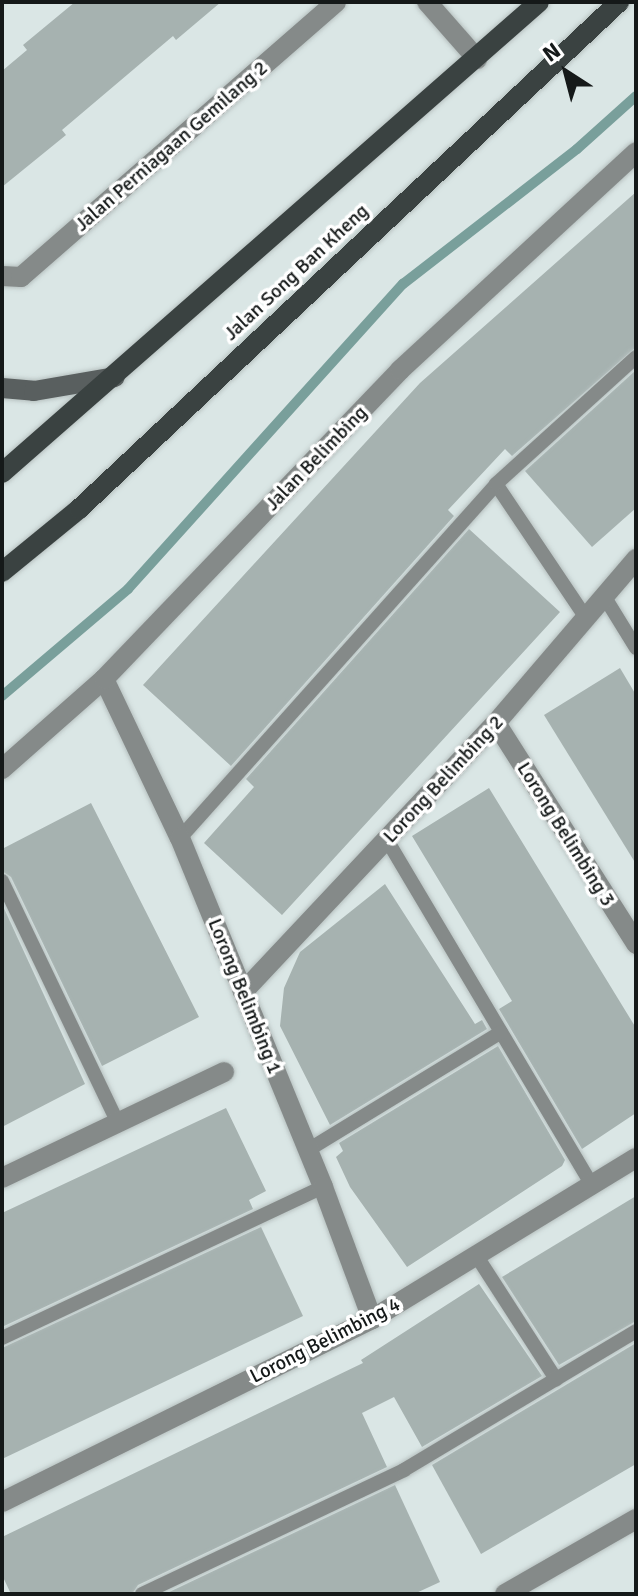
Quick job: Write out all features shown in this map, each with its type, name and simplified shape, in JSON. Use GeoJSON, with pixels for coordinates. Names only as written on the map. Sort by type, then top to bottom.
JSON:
{"type":"FeatureCollection","features":[{"type":"Feature","properties":{"kind":"main road","name":"Jalan Song Ban Kheng"},"geometry":{"type":"LineString","coordinates":[[2,473],[539,2]]}},
{"type":"Feature","properties":{"kind":"main road","name":"Jalan Song Ban Kheng"},"geometry":{"type":"LineString","coordinates":[[2,572],[79,509],[619,2]]}},
{"type":"Feature","properties":{"kind":"street","name":"Jalan Perniagaan Gemilang 2"},"geometry":{"type":"LineString","coordinates":[[2,276],[21,277],[336,2]]}},
{"type":"Feature","properties":{"kind":"street"},"geometry":{"type":"LineString","coordinates":[[427,2],[477,59]]}},
{"type":"Feature","properties":{"kind":"street","name":"Jalan Belimbing"},"geometry":{"type":"LineString","coordinates":[[2,769],[104,679],[400,370],[635,155]]}},
{"type":"Feature","properties":{"kind":"street"},"geometry":{"type":"LineString","coordinates":[[2,388],[34,391],[115,377]]}},
{"type":"Feature","properties":{"kind":"street","name":"Lorong Belimbing 2"},"geometry":{"type":"LineString","coordinates":[[243,992],[496,723],[636,559]]}},
{"type":"Feature","properties":{"kind":"street","name":"Lorong Belimbing 1"},"geometry":{"type":"LineString","coordinates":[[104,679],[180,838],[323,1187],[372,1319]]}},
{"type":"Feature","properties":{"kind":"street","name":"Lorong Belimbing 3"},"geometry":{"type":"LineString","coordinates":[[496,723],[636,944]]}},
{"type":"Feature","properties":{"kind":"street"},"geometry":{"type":"LineString","coordinates":[[2,1178],[224,1072]]}},
{"type":"Feature","properties":{"kind":"street","name":"Lorong Belimbing 4"},"geometry":{"type":"LineString","coordinates":[[2,1502],[372,1319],[636,1158]]}},
{"type":"Feature","properties":{"kind":"street"},"geometry":{"type":"LineString","coordinates":[[505,1594],[636,1519]]}},
{"type":"Feature","properties":{"kind":"lane"},"geometry":{"type":"LineString","coordinates":[[180,838],[496,484],[636,357]]}},
{"type":"Feature","properties":{"kind":"lane"},"geometry":{"type":"LineString","coordinates":[[496,484],[586,618]]}},
{"type":"Feature","properties":{"kind":"lane"},"geometry":{"type":"LineString","coordinates":[[604,596],[636,648]]}},
{"type":"Feature","properties":{"kind":"lane"},"geometry":{"type":"LineString","coordinates":[[387,840],[592,1185]]}},
{"type":"Feature","properties":{"kind":"lane"},"geometry":{"type":"LineString","coordinates":[[2,881],[118,1123]]}},
{"type":"Feature","properties":{"kind":"lane"},"geometry":{"type":"LineString","coordinates":[[308,1150],[501,1032]]}},
{"type":"Feature","properties":{"kind":"lane"},"geometry":{"type":"LineString","coordinates":[[2,1338],[323,1187]]}},
{"type":"Feature","properties":{"kind":"lane"},"geometry":{"type":"LineString","coordinates":[[476,1255],[556,1379]]}},
{"type":"Feature","properties":{"kind":"lane"},"geometry":{"type":"LineString","coordinates":[[142,1594],[404,1470],[636,1331]]}},
{"type":"Feature","properties":{"kind":"building"},"geometry":{"type":"Polygon","coordinates":[[[75,2],[221,2],[176,40],[173,36],[62,130],[66,135],[2,187],[2,71],[27,50],[23,45],[75,2]]]}},
{"type":"Feature","properties":{"kind":"building"},"geometry":{"type":"Polygon","coordinates":[[[636,192],[636,347],[512,456],[505,449],[448,510],[454,516],[231,766],[143,685],[420,383],[636,192]]]}},
{"type":"Feature","properties":{"kind":"building"},"geometry":{"type":"Polygon","coordinates":[[[636,370],[636,508],[592,547],[525,471],[636,370]]]}},
{"type":"Feature","properties":{"kind":"building"},"geometry":{"type":"Polygon","coordinates":[[[469,529],[560,612],[282,915],[204,843],[254,787],[246,779],[469,529]]]}},
{"type":"Feature","properties":{"kind":"building"},"geometry":{"type":"Polygon","coordinates":[[[620,668],[636,695],[636,864],[544,715],[620,668]]]}},
{"type":"Feature","properties":{"kind":"building"},"geometry":{"type":"Polygon","coordinates":[[[489,788],[636,1028],[636,1113],[582,1149],[499,1009],[512,1001],[412,836],[489,788]]]}},
{"type":"Feature","properties":{"kind":"building"},"geometry":{"type":"Polygon","coordinates":[[[91,803],[199,1017],[102,1066],[11,877],[2,871],[2,849],[91,803]]]}},
{"type":"Feature","properties":{"kind":"building"},"geometry":{"type":"Polygon","coordinates":[[[385,884],[475,1024],[482,1020],[487,1029],[330,1125],[280,1026],[284,988],[300,952],[385,884]]]}},
{"type":"Feature","properties":{"kind":"building"},"geometry":{"type":"Polygon","coordinates":[[[2,904],[85,1084],[2,1127],[2,904]]]}},
{"type":"Feature","properties":{"kind":"building"},"geometry":{"type":"Polygon","coordinates":[[[498,1046],[565,1160],[562,1166],[407,1267],[350,1187],[336,1157],[343,1151],[339,1143],[498,1046]]]}},
{"type":"Feature","properties":{"kind":"building"},"geometry":{"type":"Polygon","coordinates":[[[226,1108],[266,1191],[249,1200],[253,1209],[2,1327],[2,1213],[226,1108]]]}},
{"type":"Feature","properties":{"kind":"building"},"geometry":{"type":"Polygon","coordinates":[[[636,1196],[636,1321],[559,1365],[502,1277],[636,1196]]]}},
{"type":"Feature","properties":{"kind":"building"},"geometry":{"type":"Polygon","coordinates":[[[261,1227],[303,1316],[2,1459],[2,1348],[261,1227]]]}},
{"type":"Feature","properties":{"kind":"building"},"geometry":{"type":"Polygon","coordinates":[[[479,1284],[542,1376],[422,1447],[394,1397],[362,1413],[387,1467],[138,1585],[132,1594],[11,1594],[2,1575],[2,1537],[363,1363],[361,1360],[479,1284]]]}},
{"type":"Feature","properties":{"kind":"building"},"geometry":{"type":"Polygon","coordinates":[[[636,1343],[636,1464],[481,1554],[432,1465],[636,1343]]]}},
{"type":"Feature","properties":{"kind":"building"},"geometry":{"type":"Polygon","coordinates":[[[395,1485],[440,1582],[414,1594],[165,1594],[395,1485]]]}},
{"type":"Feature","properties":{"kind":"waterway"},"geometry":{"type":"LineString","coordinates":[[2,696],[128,589],[403,284],[577,149],[636,96]]}}]}
